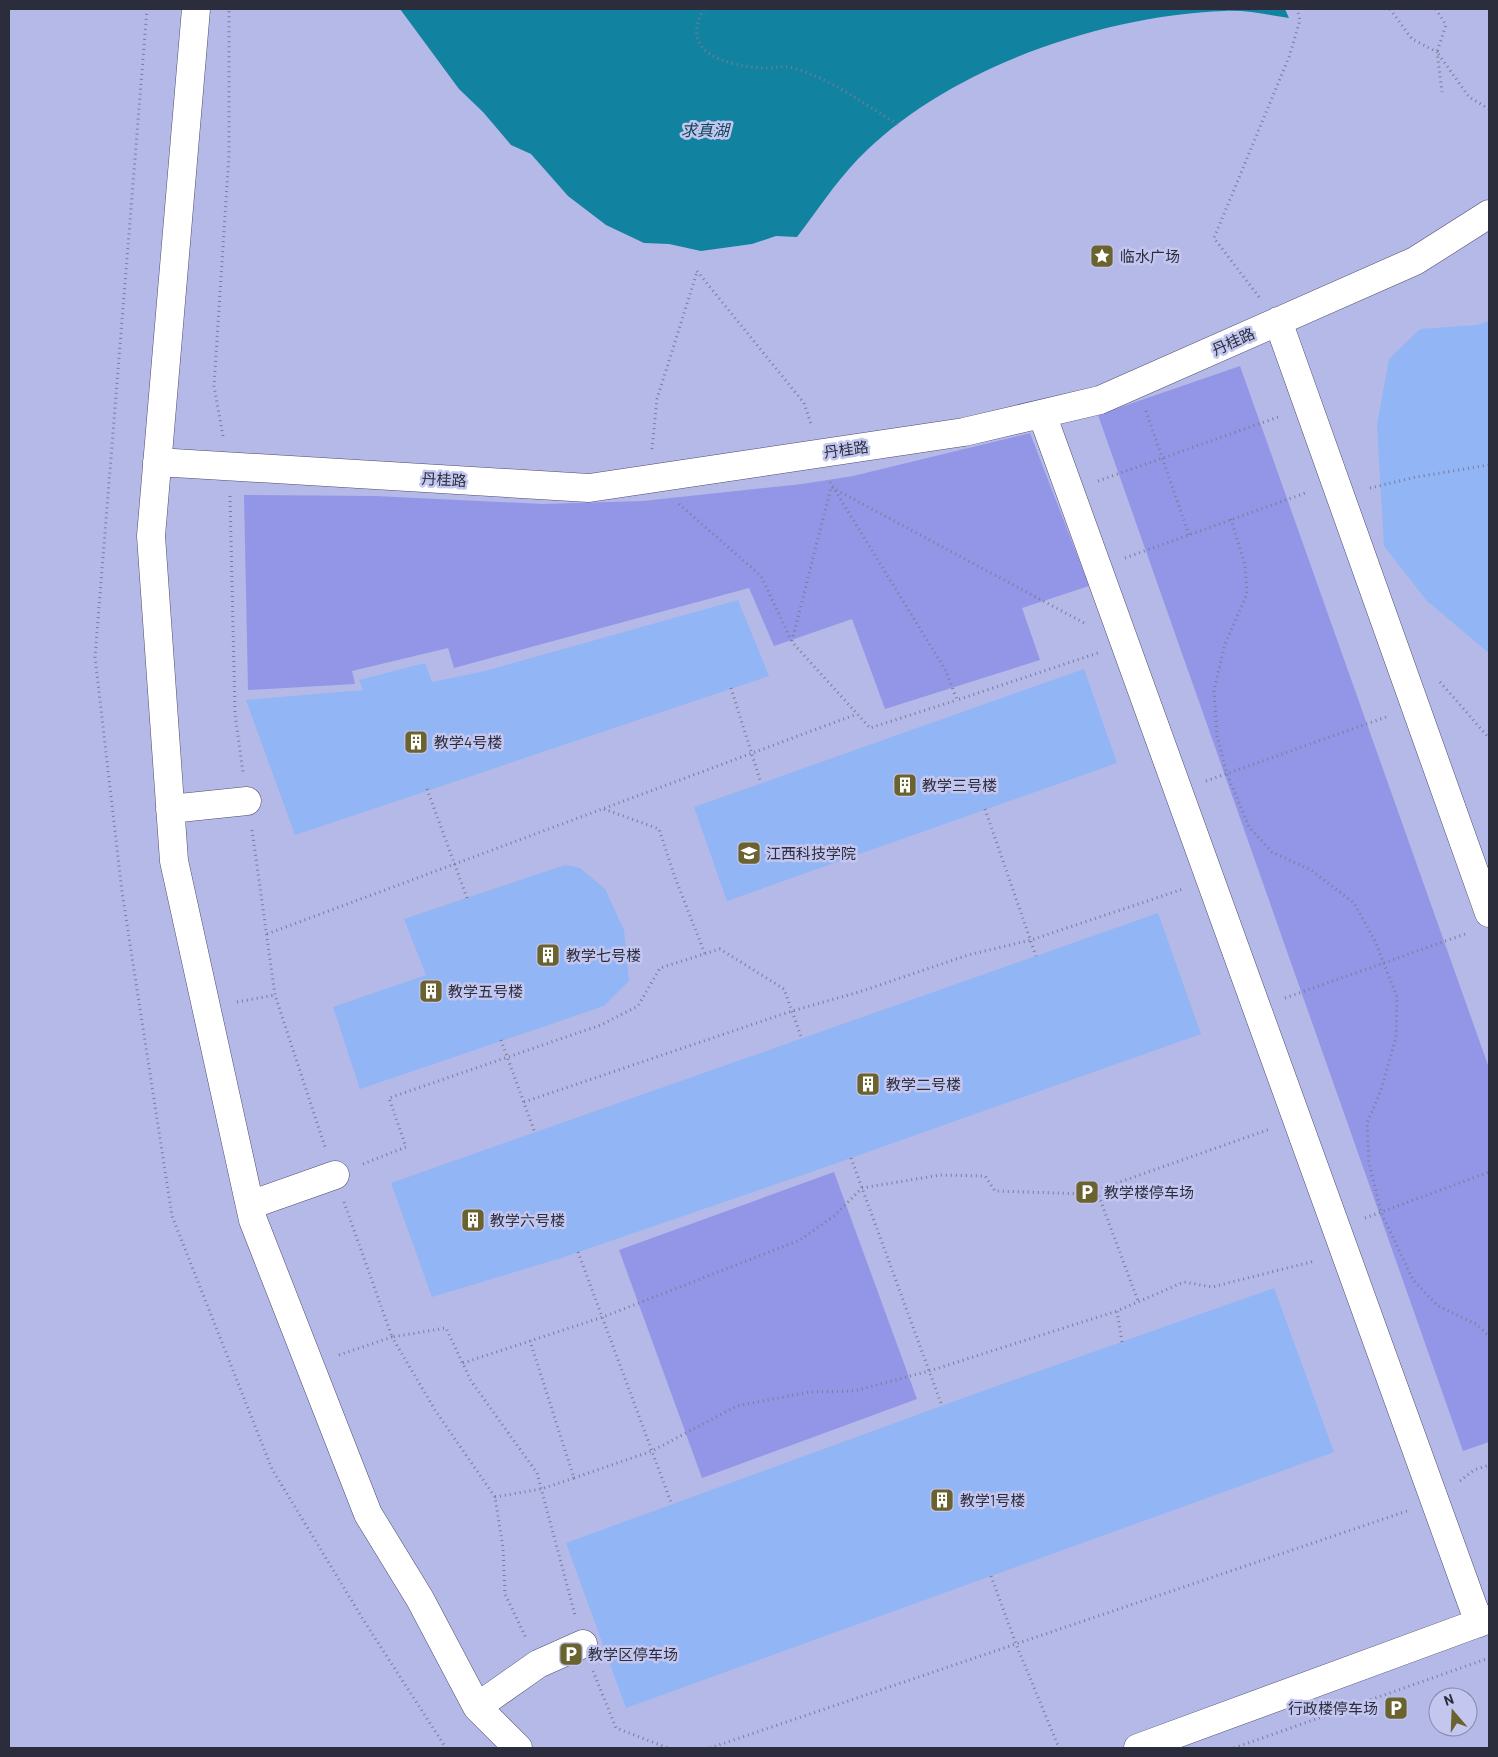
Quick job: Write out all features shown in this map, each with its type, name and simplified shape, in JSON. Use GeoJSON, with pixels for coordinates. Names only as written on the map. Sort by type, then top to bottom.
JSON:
{"type":"FeatureCollection","features":[{"type":"Feature","properties":{"kind":"street"},"geometry":{"type":"LineString","coordinates":[[196,9],[151,536],[174,861],[253,1220],[368,1514],[420,1599],[477,1707],[518,1748]]}},
{"type":"Feature","properties":{"kind":"street","name":"丹桂路"},"geometry":{"type":"LineString","coordinates":[[158,462],[589,488],[964,432],[1100,400],[1415,261],[1489,214]]}},
{"type":"Feature","properties":{"kind":"street"},"geometry":{"type":"LineString","coordinates":[[1278,322],[1416,706],[1480,922]]}},
{"type":"Feature","properties":{"kind":"street"},"geometry":{"type":"LineString","coordinates":[[1042,414],[1435,1501],[1484,1621],[1138,1748]]}},
{"type":"Feature","properties":{"kind":"street"},"geometry":{"type":"LineString","coordinates":[[170,809],[247,800]]}},
{"type":"Feature","properties":{"kind":"street"},"geometry":{"type":"LineString","coordinates":[[250,1205],[335,1175]]}},
{"type":"Feature","properties":{"kind":"street"},"geometry":{"type":"LineString","coordinates":[[477,1707],[538,1664],[582,1644]]}},
{"type":"Feature","properties":{"kind":"path"},"geometry":{"type":"LineString","coordinates":[[229,9],[229,154],[214,386],[229,466],[235,714],[275,995],[392,1337],[435,1410],[495,1497],[503,1548],[506,1594],[538,1664]]}},
{"type":"Feature","properties":{"kind":"path"},"geometry":{"type":"LineString","coordinates":[[704,9],[696,21],[695,35],[704,50],[719,60],[761,68],[787,67],[810,74],[899,125]]}},
{"type":"Feature","properties":{"kind":"path"},"geometry":{"type":"LineString","coordinates":[[1278,322],[1214,238],[1289,57],[1300,20],[1297,9]]}},
{"type":"Feature","properties":{"kind":"path"},"geometry":{"type":"LineString","coordinates":[[1390,9],[1412,39],[1437,52],[1469,97],[1489,109]]}},
{"type":"Feature","properties":{"kind":"path"},"geometry":{"type":"LineString","coordinates":[[1436,9],[1446,25],[1437,52],[1442,92]]}},
{"type":"Feature","properties":{"kind":"path"},"geometry":{"type":"LineString","coordinates":[[958,700],[946,672],[831,487],[804,403],[697,271],[657,399],[649,479],[761,576],[792,642],[870,728],[958,700],[1124,644]]}},
{"type":"Feature","properties":{"kind":"path"},"geometry":{"type":"LineString","coordinates":[[1136,385],[1189,535]]}},
{"type":"Feature","properties":{"kind":"path"},"geometry":{"type":"LineString","coordinates":[[1069,491],[1308,407]]}},
{"type":"Feature","properties":{"kind":"path"},"geometry":{"type":"LineString","coordinates":[[1097,568],[1231,519],[1337,488],[1489,465]]}},
{"type":"Feature","properties":{"kind":"path"},"geometry":{"type":"LineString","coordinates":[[792,642],[831,487]]}},
{"type":"Feature","properties":{"kind":"path"},"geometry":{"type":"LineString","coordinates":[[831,487],[1124,644]]}},
{"type":"Feature","properties":{"kind":"path"},"geometry":{"type":"LineString","coordinates":[[1231,519],[1245,565],[1247,594],[1225,644],[1214,690],[1217,736],[1227,774],[1249,827],[1272,852],[1311,870],[1354,903],[1384,962],[1397,997],[1396,1037],[1381,1090],[1367,1122],[1369,1163],[1381,1212],[1414,1280],[1438,1306],[1476,1324],[1489,1336]]}},
{"type":"Feature","properties":{"kind":"path"},"geometry":{"type":"LineString","coordinates":[[1435,676],[1489,738]]}},
{"type":"Feature","properties":{"kind":"path"},"geometry":{"type":"LineString","coordinates":[[731,688],[762,783]]}},
{"type":"Feature","properties":{"kind":"path"},"geometry":{"type":"LineString","coordinates":[[1177,791],[1416,706]]}},
{"type":"Feature","properties":{"kind":"path"},"geometry":{"type":"LineString","coordinates":[[266,934],[857,714]]}},
{"type":"Feature","properties":{"kind":"path"},"geometry":{"type":"LineString","coordinates":[[427,789],[467,898]]}},
{"type":"Feature","properties":{"kind":"path"},"geometry":{"type":"LineString","coordinates":[[604,809],[660,829],[674,875],[705,954]]}},
{"type":"Feature","properties":{"kind":"path"},"geometry":{"type":"LineString","coordinates":[[985,809],[1036,956]]}},
{"type":"Feature","properties":{"kind":"path"},"geometry":{"type":"LineString","coordinates":[[524,1102],[792,1011],[859,992],[968,955],[1031,940],[1209,880]]}},
{"type":"Feature","properties":{"kind":"path"},"geometry":{"type":"LineString","coordinates":[[1257,1009],[1384,962],[1480,922]]}},
{"type":"Feature","properties":{"kind":"path"},"geometry":{"type":"LineString","coordinates":[[335,1175],[406,1147],[389,1098],[601,1025],[638,1006],[660,968],[720,949],[784,989],[802,1039]]}},
{"type":"Feature","properties":{"kind":"path"},"geometry":{"type":"LineString","coordinates":[[206,1008],[275,995]]}},
{"type":"Feature","properties":{"kind":"path"},"geometry":{"type":"LineString","coordinates":[[501,1040],[535,1133]]}},
{"type":"Feature","properties":{"kind":"path"},"geometry":{"type":"LineString","coordinates":[[462,1363],[603,1317],[800,1240],[834,1216],[862,1188],[940,1174],[984,1176],[995,1191],[1086,1194],[1297,1119]]}},
{"type":"Feature","properties":{"kind":"path"},"geometry":{"type":"LineString","coordinates":[[851,1158],[942,1406]]}},
{"type":"Feature","properties":{"kind":"path"},"geometry":{"type":"LineString","coordinates":[[495,1497],[541,1489],[652,1451],[737,1406],[808,1392],[854,1391],[929,1371],[1117,1311],[1184,1282],[1212,1287],[1341,1241],[1381,1212],[1489,1172]]}},
{"type":"Feature","properties":{"kind":"path"},"geometry":{"type":"LineString","coordinates":[[1097,1191],[1138,1301]]}},
{"type":"Feature","properties":{"kind":"path"},"geometry":{"type":"LineString","coordinates":[[578,1252],[672,1505]]}},
{"type":"Feature","properties":{"kind":"path"},"geometry":{"type":"LineString","coordinates":[[1117,1311],[1122,1342]]}},
{"type":"Feature","properties":{"kind":"path"},"geometry":{"type":"LineString","coordinates":[[310,1366],[392,1337],[446,1328],[471,1381],[537,1473],[582,1644],[616,1728],[668,1748]]}},
{"type":"Feature","properties":{"kind":"path"},"geometry":{"type":"LineString","coordinates":[[530,1340],[574,1478]]}},
{"type":"Feature","properties":{"kind":"path"},"geometry":{"type":"LineString","coordinates":[[710,1748],[1435,1501]]}},
{"type":"Feature","properties":{"kind":"path"},"geometry":{"type":"LineString","coordinates":[[991,1576],[1016,1644],[1059,1748]]}},
{"type":"Feature","properties":{"kind":"path"},"geometry":{"type":"LineString","coordinates":[[1234,1748],[1489,1658]]}},
{"type":"Feature","properties":{"kind":"shaded area","name":"江西科技学院"},"geometry":{"type":"Polygon","coordinates":[[[9,9],[1489,9],[1489,1748],[9,1748],[9,9]]]}},
{"type":"Feature","properties":{"kind":"shaded area"},"geometry":{"type":"Polygon","coordinates":[[[1240,366],[1489,1068],[1489,1442],[1463,1451],[1098,415],[1240,366]]]}},
{"type":"Feature","properties":{"kind":"shaded area"},"geometry":{"type":"Polygon","coordinates":[[[1030,433],[1089,586],[1022,608],[1040,660],[885,709],[852,619],[774,646],[749,588],[454,668],[448,648],[352,671],[355,684],[248,690],[244,495],[375,496],[543,504],[643,501],[802,484],[853,476],[1030,433]]]}},
{"type":"Feature","properties":{"kind":"shaded area"},"geometry":{"type":"Polygon","coordinates":[[[834,1172],[917,1399],[702,1478],[619,1250],[834,1172]]]}},
{"type":"Feature","properties":{"kind":"water","name":"求真湖"},"geometry":{"type":"Polygon","coordinates":[[[400,9],[1285,9],[1289,18],[1233,11],[1177,15],[1128,23],[1078,36],[1028,53],[980,74],[935,98],[894,127],[850,168],[797,237],[776,236],[752,244],[701,251],[669,244],[644,243],[606,225],[568,196],[531,154],[511,145],[483,112],[459,89],[400,9]]]}},
{"type":"Feature","properties":{"kind":"building"},"geometry":{"type":"Polygon","coordinates":[[[1489,321],[1489,653],[1427,601],[1384,546],[1377,425],[1389,359],[1420,329],[1477,325],[1489,321]]]}},
{"type":"Feature","properties":{"kind":"building","name":"教学4号楼"},"geometry":{"type":"Polygon","coordinates":[[[738,600],[769,676],[295,835],[246,700],[363,690],[359,680],[425,663],[432,682],[485,671],[738,600]]]}},
{"type":"Feature","properties":{"kind":"building","name":"教学三号楼"},"geometry":{"type":"Polygon","coordinates":[[[1084,669],[1117,763],[727,901],[694,807],[1084,669]]]}},
{"type":"Feature","properties":{"kind":"building"},"geometry":{"type":"Polygon","coordinates":[[[565,865],[580,868],[605,889],[624,930],[629,981],[604,1006],[360,1089],[333,1007],[426,975],[404,919],[565,865]]]}},
{"type":"Feature","properties":{"kind":"building","name":"教学二号楼"},"geometry":{"type":"Polygon","coordinates":[[[1158,913],[1201,1034],[817,1170],[561,1258],[432,1297],[391,1183],[1158,913]]]}},
{"type":"Feature","properties":{"kind":"building","name":"教学1号楼"},"geometry":{"type":"Polygon","coordinates":[[[1274,1288],[1334,1452],[626,1708],[566,1543],[966,1397],[1274,1288]]]}},
{"type":"Feature","properties":{"kind":"place","name":"临水广场"},"geometry":{"type":"Point","coordinates":[1102,256]}},
{"type":"Feature","properties":{"kind":"place","name":"教学4号楼"},"geometry":{"type":"Point","coordinates":[416,742]}},
{"type":"Feature","properties":{"kind":"place","name":"教学三号楼"},"geometry":{"type":"Point","coordinates":[905,785]}},
{"type":"Feature","properties":{"kind":"place","name":"江西科技学院"},"geometry":{"type":"Point","coordinates":[749,853]}},
{"type":"Feature","properties":{"kind":"place","name":"教学七号楼"},"geometry":{"type":"Point","coordinates":[548,955]}},
{"type":"Feature","properties":{"kind":"place","name":"教学五号楼"},"geometry":{"type":"Point","coordinates":[431,991]}},
{"type":"Feature","properties":{"kind":"place","name":"教学二号楼"},"geometry":{"type":"Point","coordinates":[868,1084]}},
{"type":"Feature","properties":{"kind":"place","name":"教学楼停车场"},"geometry":{"type":"Point","coordinates":[1087,1192]}},
{"type":"Feature","properties":{"kind":"place","name":"教学六号楼"},"geometry":{"type":"Point","coordinates":[473,1220]}},
{"type":"Feature","properties":{"kind":"place","name":"教学1号楼"},"geometry":{"type":"Point","coordinates":[942,1500]}},
{"type":"Feature","properties":{"kind":"place","name":"教学区停车场"},"geometry":{"type":"Point","coordinates":[571,1654]}},
{"type":"Feature","properties":{"kind":"place","name":"行政楼停车场"},"geometry":{"type":"Point","coordinates":[1396,1708]}}]}
